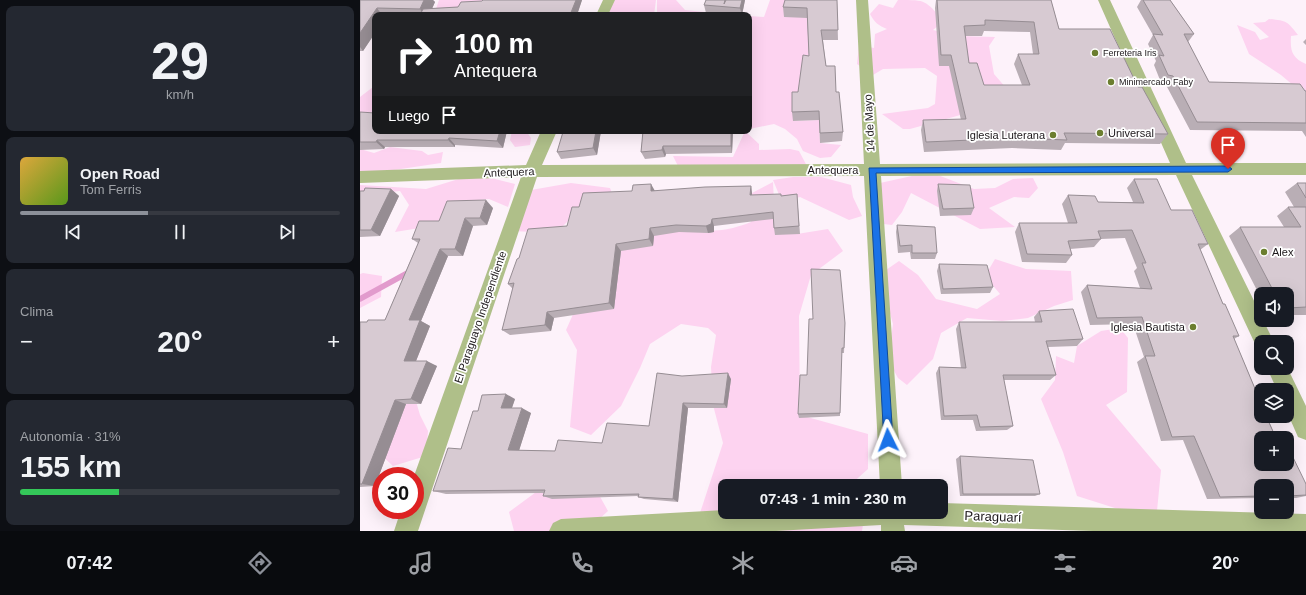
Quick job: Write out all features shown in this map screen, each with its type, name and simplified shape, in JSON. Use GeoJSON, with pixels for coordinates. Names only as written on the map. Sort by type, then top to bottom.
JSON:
{"type":"FeatureCollection","features":[{"type":"Feature","properties":{"kind":"street"},"geometry":{"type":"LineString","coordinates":[[603,12],[609,0]]}},
{"type":"Feature","properties":{"kind":"street","name":"14 de Mayo"},"geometry":{"type":"LineString","coordinates":[[862,0],[891,479]]}},
{"type":"Feature","properties":{"kind":"street"},"geometry":{"type":"LineString","coordinates":[[1104,0],[1181,169],[1261,335]]}},
{"type":"Feature","properties":{"kind":"street","name":"El Paraguayo Independiente"},"geometry":{"type":"LineString","coordinates":[[424,478],[531,171],[548,134]]}},
{"type":"Feature","properties":{"kind":"street","name":"Antequera"},"geometry":{"type":"LineString","coordinates":[[360,177],[531,171],[1306,169]]}},
{"type":"Feature","properties":{"kind":"street"},"geometry":{"type":"LineString","coordinates":[[1280,375],[1306,429]]}},
{"type":"Feature","properties":{"kind":"street"},"geometry":{"type":"LineString","coordinates":[[406,531],[410,519]]}},
{"type":"Feature","properties":{"kind":"street","name":"Paraguarí"},"geometry":{"type":"LineString","coordinates":[[561,531],[892,519],[1306,526]]}},
{"type":"Feature","properties":{"kind":"shaded area"},"geometry":{"type":"Polygon","coordinates":[[[439,0],[485,0],[486,5],[450,12],[435,12],[439,0]]]}},
{"type":"Feature","properties":{"kind":"shaded area"},"geometry":{"type":"Polygon","coordinates":[[[612,0],[656,0],[654,12],[606,12],[612,0]]]}},
{"type":"Feature","properties":{"kind":"shaded area"},"geometry":{"type":"Polygon","coordinates":[[[657,0],[676,0],[685,10],[705,12],[657,12],[657,0]]]}},
{"type":"Feature","properties":{"kind":"shaded area"},"geometry":{"type":"Polygon","coordinates":[[[770,0],[787,0],[832,20],[809,42],[809,53],[812,58],[793,121],[819,120],[820,143],[841,145],[831,157],[820,158],[803,151],[797,139],[785,129],[774,124],[752,128],[752,16],[764,17],[770,0]]]}},
{"type":"Feature","properties":{"kind":"shaded area"},"geometry":{"type":"Polygon","coordinates":[[[898,0],[915,0],[929,5],[944,21],[933,30],[958,36],[995,37],[989,46],[994,74],[1007,89],[1000,104],[910,129],[903,129],[882,114],[928,108],[935,104],[937,76],[925,68],[883,69],[873,75],[857,64],[859,45],[874,48],[875,34],[887,29],[877,23],[870,14],[879,4],[893,8],[898,0]]]}},
{"type":"Feature","properties":{"kind":"shaded area"},"geometry":{"type":"Polygon","coordinates":[[[1269,19],[1286,22],[1298,35],[1291,36],[1291,46],[1295,56],[1301,62],[1306,64],[1306,92],[1294,86],[1281,75],[1249,54],[1237,25],[1255,32],[1260,40],[1269,37],[1253,23],[1265,22],[1269,19]]]}},
{"type":"Feature","properties":{"kind":"shaded area"},"geometry":{"type":"Polygon","coordinates":[[[372,88],[372,120],[360,119],[360,97],[372,88]]]}},
{"type":"Feature","properties":{"kind":"shaded area"},"geometry":{"type":"Polygon","coordinates":[[[511,134],[528,134],[531,138],[530,145],[515,147],[510,140],[511,134]]]}},
{"type":"Feature","properties":{"kind":"shaded area"},"geometry":{"type":"Polygon","coordinates":[[[744,134],[748,134],[759,144],[759,150],[790,149],[799,151],[808,168],[680,170],[673,156],[733,157],[744,134]]]}},
{"type":"Feature","properties":{"kind":"shaded area"},"geometry":{"type":"Polygon","coordinates":[[[390,147],[422,151],[428,155],[443,152],[441,163],[374,173],[360,172],[360,149],[374,153],[390,147]]]}},
{"type":"Feature","properties":{"kind":"shaded area"},"geometry":{"type":"Polygon","coordinates":[[[930,172],[974,189],[995,188],[1013,179],[1033,178],[1038,188],[1029,198],[1014,197],[989,208],[1015,227],[980,229],[911,193],[902,212],[892,225],[875,223],[880,183],[930,172]]]}},
{"type":"Feature","properties":{"kind":"shaded area"},"geometry":{"type":"Polygon","coordinates":[[[475,174],[515,184],[508,207],[489,199],[459,202],[438,225],[395,232],[409,205],[400,191],[360,195],[360,185],[426,189],[475,174]]]}},
{"type":"Feature","properties":{"kind":"shaded area"},"geometry":{"type":"Polygon","coordinates":[[[793,177],[821,177],[851,185],[853,197],[862,216],[849,220],[800,197],[782,202],[773,180],[793,177]]]}},
{"type":"Feature","properties":{"kind":"shaded area"},"geometry":{"type":"Polygon","coordinates":[[[773,182],[774,202],[797,234],[828,229],[843,251],[811,275],[799,316],[800,415],[868,434],[868,469],[857,479],[718,479],[718,519],[864,519],[862,531],[728,531],[699,516],[723,443],[713,405],[711,367],[716,335],[708,328],[681,324],[650,344],[621,406],[591,435],[570,427],[577,350],[566,330],[579,301],[599,242],[642,235],[718,230],[741,226],[751,222],[752,193],[773,182]]]}},
{"type":"Feature","properties":{"kind":"shaded area"},"geometry":{"type":"Polygon","coordinates":[[[571,183],[610,188],[613,196],[580,209],[562,227],[534,232],[511,231],[531,190],[571,183]]]}},
{"type":"Feature","properties":{"kind":"shaded area"},"geometry":{"type":"Polygon","coordinates":[[[995,259],[1026,269],[1071,271],[1073,300],[1054,306],[1028,318],[1002,321],[967,318],[941,333],[933,359],[907,385],[898,378],[888,360],[893,324],[885,295],[886,270],[899,261],[918,275],[936,299],[977,309],[1000,294],[985,276],[995,259]]]}},
{"type":"Feature","properties":{"kind":"shaded area"},"geometry":{"type":"Polygon","coordinates":[[[363,273],[382,276],[381,297],[360,308],[360,274],[363,273]]]}},
{"type":"Feature","properties":{"kind":"shaded area"},"geometry":{"type":"Polygon","coordinates":[[[1120,328],[1128,338],[1127,392],[1106,405],[1161,470],[1156,521],[1077,496],[1063,452],[1041,399],[1055,380],[1056,356],[1074,363],[1077,346],[1101,331],[1120,328]]]}},
{"type":"Feature","properties":{"kind":"shaded area"},"geometry":{"type":"Polygon","coordinates":[[[415,398],[420,415],[428,431],[426,456],[393,466],[378,452],[383,413],[415,398]]]}},
{"type":"Feature","properties":{"kind":"shaded area"},"geometry":{"type":"Polygon","coordinates":[[[547,484],[593,484],[608,511],[586,531],[514,531],[509,512],[547,484]]]}},
{"type":"Feature","properties":{"kind":"building"},"geometry":{"type":"Polygon","coordinates":[[[360,0],[424,0],[420,9],[377,8],[374,12],[372,12],[372,15],[360,33],[360,0]]]}},
{"type":"Feature","properties":{"kind":"building"},"geometry":{"type":"Polygon","coordinates":[[[576,0],[571,12],[422,12],[423,9],[458,7],[461,2],[576,0]]]}},
{"type":"Feature","properties":{"kind":"building"},"geometry":{"type":"Polygon","coordinates":[[[706,0],[725,0],[724,4],[726,0],[742,0],[740,8],[704,5],[706,0]]]}},
{"type":"Feature","properties":{"kind":"building"},"geometry":{"type":"Polygon","coordinates":[[[785,0],[837,0],[838,30],[821,30],[826,66],[835,66],[836,92],[839,92],[843,132],[820,133],[819,111],[792,112],[792,92],[798,92],[803,55],[809,56],[807,8],[783,7],[785,0]]]}},
{"type":"Feature","properties":{"kind":"building"},"geometry":{"type":"Polygon","coordinates":[[[937,0],[1051,0],[1059,29],[1110,29],[1138,87],[1142,87],[1168,134],[1064,133],[1067,140],[1017,138],[926,142],[923,120],[966,119],[951,55],[941,55],[937,0]],[[985,20],[985,25],[964,26],[969,63],[977,63],[984,85],[1030,85],[1018,54],[1039,54],[1034,22],[985,20]]]}},
{"type":"Feature","properties":{"kind":"building"},"geometry":{"type":"Polygon","coordinates":[[[1143,0],[1170,0],[1194,34],[1184,34],[1209,82],[1300,84],[1306,91],[1306,123],[1197,122],[1173,76],[1168,75],[1159,55],[1164,56],[1153,34],[1163,35],[1143,0]]]}},
{"type":"Feature","properties":{"kind":"building"},"geometry":{"type":"Polygon","coordinates":[[[360,112],[372,113],[372,134],[499,134],[497,141],[449,138],[448,140],[377,140],[376,142],[360,142],[360,112]]]}},
{"type":"Feature","properties":{"kind":"building"},"geometry":{"type":"Polygon","coordinates":[[[562,134],[595,134],[593,148],[557,152],[562,134]]]}},
{"type":"Feature","properties":{"kind":"building"},"geometry":{"type":"Polygon","coordinates":[[[643,134],[731,134],[731,146],[663,146],[662,150],[641,152],[643,134]]]}},
{"type":"Feature","properties":{"kind":"building"},"geometry":{"type":"Polygon","coordinates":[[[1134,179],[1157,179],[1171,210],[1192,210],[1208,244],[1198,244],[1223,304],[1225,304],[1239,336],[1233,336],[1254,386],[1254,423],[1269,423],[1273,431],[1254,431],[1254,471],[1294,471],[1294,459],[1306,484],[1306,495],[1294,496],[1294,479],[1254,479],[1254,496],[1220,497],[1194,436],[1172,437],[1145,356],[1155,356],[1142,317],[1097,318],[1087,285],[1152,289],[1142,263],[1146,263],[1132,230],[1098,231],[1101,239],[1068,241],[1072,255],[1027,254],[1019,223],[1077,223],[1068,195],[1095,196],[1098,202],[1144,203],[1134,179]]]}},
{"type":"Feature","properties":{"kind":"building"},"geometry":{"type":"Polygon","coordinates":[[[1297,183],[1306,183],[1306,198],[1297,183]]]}},
{"type":"Feature","properties":{"kind":"building"},"geometry":{"type":"Polygon","coordinates":[[[651,184],[651,191],[705,187],[751,186],[750,195],[781,194],[781,196],[797,194],[799,226],[774,228],[773,212],[712,219],[711,224],[706,226],[676,225],[650,228],[649,239],[616,244],[609,303],[547,312],[545,325],[502,330],[514,283],[508,284],[517,259],[519,258],[528,229],[567,226],[572,207],[579,207],[583,193],[632,191],[633,185],[651,184]]]}},
{"type":"Feature","properties":{"kind":"building"},"geometry":{"type":"Polygon","coordinates":[[[938,184],[970,185],[974,208],[943,209],[938,184]]]}},
{"type":"Feature","properties":{"kind":"building"},"geometry":{"type":"Polygon","coordinates":[[[365,188],[391,189],[371,230],[360,230],[360,191],[364,191],[365,188]]]}},
{"type":"Feature","properties":{"kind":"building"},"geometry":{"type":"Polygon","coordinates":[[[486,200],[480,218],[465,218],[455,249],[440,249],[409,320],[420,320],[404,361],[427,361],[411,399],[395,400],[362,484],[360,484],[360,322],[367,322],[368,320],[385,320],[420,239],[412,239],[419,221],[439,221],[447,201],[486,200]]]}},
{"type":"Feature","properties":{"kind":"building"},"geometry":{"type":"Polygon","coordinates":[[[1288,207],[1306,207],[1306,307],[1294,308],[1294,287],[1271,287],[1240,227],[1301,227],[1288,207]]]}},
{"type":"Feature","properties":{"kind":"building"},"geometry":{"type":"Polygon","coordinates":[[[897,225],[935,227],[937,253],[912,253],[912,245],[900,246],[897,225]]]}},
{"type":"Feature","properties":{"kind":"building"},"geometry":{"type":"Polygon","coordinates":[[[939,264],[987,265],[993,287],[943,289],[939,264]]]}},
{"type":"Feature","properties":{"kind":"building"},"geometry":{"type":"Polygon","coordinates":[[[811,269],[840,270],[845,323],[844,348],[842,348],[840,413],[798,414],[800,375],[807,375],[809,319],[813,319],[811,269]]]}},
{"type":"Feature","properties":{"kind":"building"},"geometry":{"type":"Polygon","coordinates":[[[1073,309],[1083,339],[1046,341],[1056,375],[1003,375],[1013,426],[980,427],[977,415],[944,416],[939,367],[966,368],[959,322],[1042,322],[1039,311],[1073,309]]]}},
{"type":"Feature","properties":{"kind":"building"},"geometry":{"type":"Polygon","coordinates":[[[657,373],[682,376],[728,373],[724,404],[683,403],[673,499],[638,497],[639,494],[543,496],[545,490],[433,491],[448,448],[461,449],[473,411],[478,411],[482,395],[506,394],[501,408],[522,408],[508,450],[555,451],[558,440],[602,443],[607,423],[649,426],[657,373]]]}},
{"type":"Feature","properties":{"kind":"building"},"geometry":{"type":"Polygon","coordinates":[[[960,456],[1033,460],[1040,494],[963,494],[960,456]]]}},
{"type":"Feature","properties":{"kind":"waterway"},"geometry":{"type":"LineString","coordinates":[[360,299],[411,271]]}},
{"type":"Feature","properties":{"kind":"place","name":"Ferreteria Iris"},"geometry":{"type":"Point","coordinates":[1095,53]}},
{"type":"Feature","properties":{"kind":"place","name":"Minimercado Faby"},"geometry":{"type":"Point","coordinates":[1111,82]}},
{"type":"Feature","properties":{"kind":"place","name":"Universal"},"geometry":{"type":"Point","coordinates":[1100,133]}},
{"type":"Feature","properties":{"kind":"place","name":"Iglesia Luterana"},"geometry":{"type":"Point","coordinates":[1053,135]}},
{"type":"Feature","properties":{"kind":"place","name":"Alex"},"geometry":{"type":"Point","coordinates":[1264,252]}},
{"type":"Feature","properties":{"kind":"place","name":"Iglesia Bautista"},"geometry":{"type":"Point","coordinates":[1193,327]}},
{"type":"Feature","properties":{"kind":"route"},"geometry":{"type":"LineString","coordinates":[[888,440],[872,170],[1228,169]]}}]}
